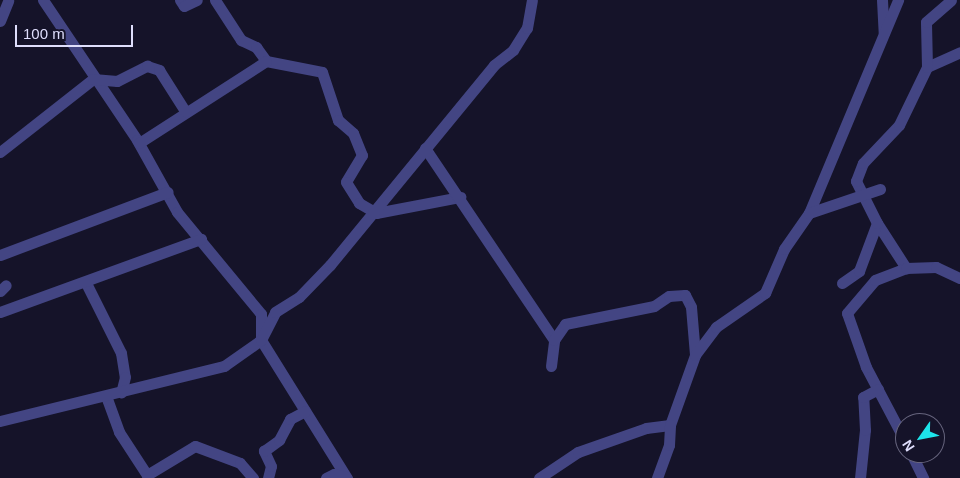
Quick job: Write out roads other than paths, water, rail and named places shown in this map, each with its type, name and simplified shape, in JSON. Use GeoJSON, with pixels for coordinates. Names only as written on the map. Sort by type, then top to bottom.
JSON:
{"type":"FeatureCollection","features":[{"type":"Feature","properties":{"kind":"street"},"geometry":{"type":"LineString","coordinates":[[43,0],[93,79],[139,143],[168,192],[177,212],[261,314],[261,340],[346,477]]}},
{"type":"Feature","properties":{"kind":"street"},"geometry":{"type":"LineString","coordinates":[[180,0],[184,6],[196,0]]}},
{"type":"Feature","properties":{"kind":"street"},"geometry":{"type":"LineString","coordinates":[[215,0],[241,40],[256,47],[266,61]]}},
{"type":"Feature","properties":{"kind":"street"},"geometry":{"type":"LineString","coordinates":[[0,421],[121,393],[224,366],[261,340],[275,312],[299,297],[376,212],[378,201],[494,65],[513,50],[527,28],[532,0]]}},
{"type":"Feature","properties":{"kind":"street"},"geometry":{"type":"LineString","coordinates":[[882,0],[885,38]]}},
{"type":"Feature","properties":{"kind":"street"},"geometry":{"type":"LineString","coordinates":[[657,478],[669,445],[670,425],[695,355],[716,327],[765,293],[784,249],[809,213],[825,168],[845,135],[885,38],[898,0]]}},
{"type":"Feature","properties":{"kind":"street"},"geometry":{"type":"LineString","coordinates":[[906,268],[877,223],[864,192],[856,181],[863,163],[899,125],[927,67],[926,22],[951,0]]}},
{"type":"Feature","properties":{"kind":"street"},"geometry":{"type":"LineString","coordinates":[[0,22],[6,2]]}},
{"type":"Feature","properties":{"kind":"street"},"geometry":{"type":"LineString","coordinates":[[927,67],[960,52]]}},
{"type":"Feature","properties":{"kind":"street"},"geometry":{"type":"LineString","coordinates":[[139,143],[185,111],[266,61],[322,72],[338,120],[353,133],[362,155],[351,169],[349,190],[376,212],[460,197]]}},
{"type":"Feature","properties":{"kind":"street"},"geometry":{"type":"LineString","coordinates":[[0,152],[93,79],[117,81],[147,66],[159,70],[185,111]]}},
{"type":"Feature","properties":{"kind":"street"},"geometry":{"type":"LineString","coordinates":[[425,148],[460,197],[554,340]]}},
{"type":"Feature","properties":{"kind":"street"},"geometry":{"type":"LineString","coordinates":[[809,213],[864,192],[880,189]]}},
{"type":"Feature","properties":{"kind":"street"},"geometry":{"type":"LineString","coordinates":[[0,255],[168,192]]}},
{"type":"Feature","properties":{"kind":"street"},"geometry":{"type":"LineString","coordinates":[[842,283],[859,271],[877,223]]}},
{"type":"Feature","properties":{"kind":"street"},"geometry":{"type":"LineString","coordinates":[[0,312],[86,283],[201,239]]}},
{"type":"Feature","properties":{"kind":"street"},"geometry":{"type":"LineString","coordinates":[[895,422],[878,389],[847,313],[875,280],[906,268],[936,267],[960,278]]}},
{"type":"Feature","properties":{"kind":"street"},"geometry":{"type":"LineString","coordinates":[[86,283],[121,353],[125,377],[121,393]]}},
{"type":"Feature","properties":{"kind":"street"},"geometry":{"type":"LineString","coordinates":[[551,366],[554,340],[572,321],[654,306],[669,296],[685,295],[694,325],[695,355]]}},
{"type":"Feature","properties":{"kind":"street"},"geometry":{"type":"LineString","coordinates":[[860,478],[865,430],[863,397],[878,389]]}},
{"type":"Feature","properties":{"kind":"street"},"geometry":{"type":"LineString","coordinates":[[106,396],[119,432],[147,475],[195,446],[240,463],[253,478]]}},
{"type":"Feature","properties":{"kind":"street"},"geometry":{"type":"LineString","coordinates":[[268,478],[271,466],[264,451],[279,440],[290,419],[305,411]]}},
{"type":"Feature","properties":{"kind":"street"},"geometry":{"type":"LineString","coordinates":[[539,478],[578,452],[646,428],[670,425]]}},
{"type":"Feature","properties":{"kind":"street"},"geometry":{"type":"LineString","coordinates":[[916,463],[923,478]]}},
{"type":"Feature","properties":{"kind":"street"},"geometry":{"type":"LineString","coordinates":[[326,478],[334,474],[346,477]]}}]}
